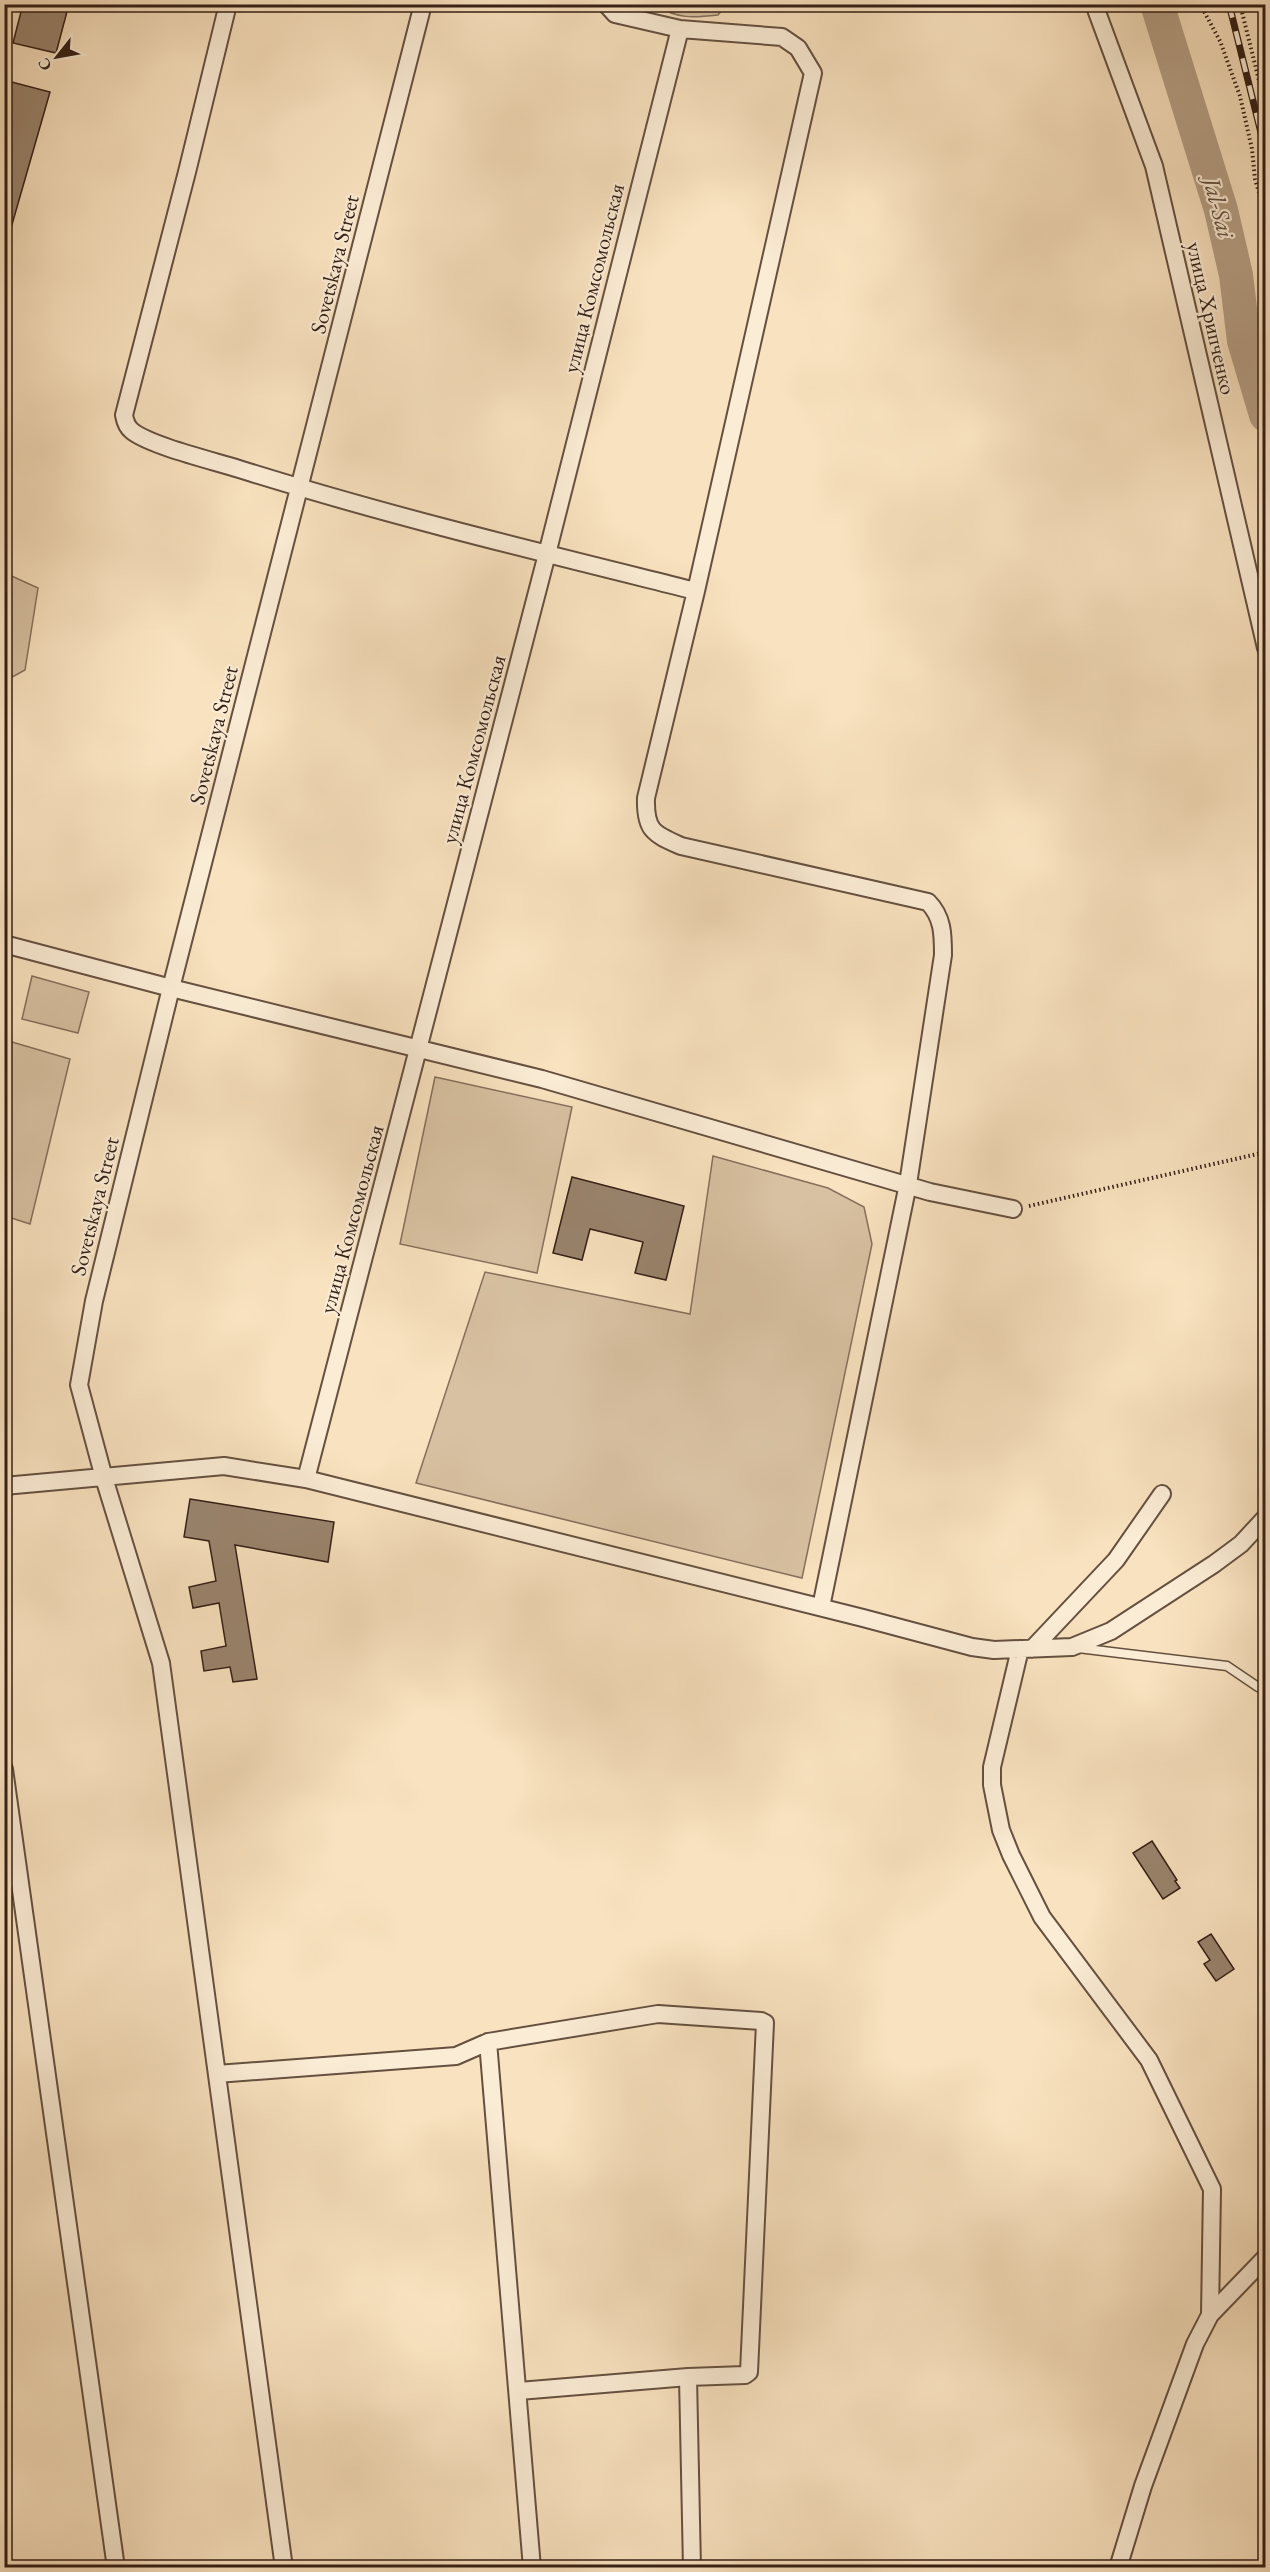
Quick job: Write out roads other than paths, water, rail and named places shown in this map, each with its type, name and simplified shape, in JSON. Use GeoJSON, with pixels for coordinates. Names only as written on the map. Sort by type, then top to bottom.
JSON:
{"type":"FeatureCollection","features":[{"type":"Feature","properties":{"kind":"street"},"geometry":{"type":"LineString","coordinates":[[228,4],[188,172],[124,416],[132,432],[159,444],[300,488],[696,591]]}},
{"type":"Feature","properties":{"kind":"street","name":"Sovetskaya Street"},"geometry":{"type":"LineString","coordinates":[[284,2568],[161,1663],[104,1478],[79,1384],[94,1301],[171,988],[423,4]]}},
{"type":"Feature","properties":{"kind":"street"},"geometry":{"type":"LineString","coordinates":[[606,4],[615,14],[680,29],[782,37],[798,48],[813,73],[696,591],[646,798],[645,816],[649,827],[657,835],[681,846],[928,902],[939,916],[943,955],[908,1185],[821,1607]]}},
{"type":"Feature","properties":{"kind":"street","name":"улица Хрипченко"},"geometry":{"type":"LineString","coordinates":[[1094,4],[1154,166],[1266,648]]}},
{"type":"Feature","properties":{"kind":"street","name":"улица Комсомольская"},"geometry":{"type":"LineString","coordinates":[[306,1479],[547,554],[680,29]]}},
{"type":"Feature","properties":{"kind":"street"},"geometry":{"type":"LineString","coordinates":[[4,944],[171,988],[542,1079],[930,1192],[1013,1209]]}},
{"type":"Feature","properties":{"kind":"street"},"geometry":{"type":"LineString","coordinates":[[4,1486],[224,1466],[306,1479],[821,1607],[972,1647],[1026,1649],[1072,1647],[1111,1631],[1214,1564],[1241,1544],[1266,1517]]}},
{"type":"Feature","properties":{"kind":"street"},"geometry":{"type":"LineString","coordinates":[[1162,1494],[1116,1560],[1026,1649],[992,1767],[992,1785],[1001,1830],[1042,1917],[1149,2060],[1212,2189],[1210,2315]]}},
{"type":"Feature","properties":{"kind":"street"},"geometry":{"type":"LineString","coordinates":[[4,1769],[116,2568]]}},
{"type":"Feature","properties":{"kind":"street"},"geometry":{"type":"LineString","coordinates":[[217,2074],[456,2056],[488,2042],[658,2014],[765,2023],[750,2368],[746,2375],[688,2377],[519,2391]]}},
{"type":"Feature","properties":{"kind":"street"},"geometry":{"type":"LineString","coordinates":[[488,2042],[532,2568]]}},
{"type":"Feature","properties":{"kind":"street"},"geometry":{"type":"LineString","coordinates":[[1118,2568],[1143,2486],[1188,2370],[1195,2343],[1210,2315],[1266,2257]]}},
{"type":"Feature","properties":{"kind":"street"},"geometry":{"type":"LineString","coordinates":[[688,2377],[692,2568]]}},
{"type":"Feature","properties":{"kind":"lane"},"geometry":{"type":"LineString","coordinates":[[1072,1647],[1227,1666],[1258,1687]]}},
{"type":"Feature","properties":{"kind":"waterway","name":"Jal-Sai"},"geometry":{"type":"LineString","coordinates":[[1157,4],[1221,210],[1236,275],[1244,341],[1266,415]]}},
{"type":"Feature","properties":{"kind":"railway"},"geometry":{"type":"LineString","coordinates":[[1229,4],[1266,153]]}}]}
